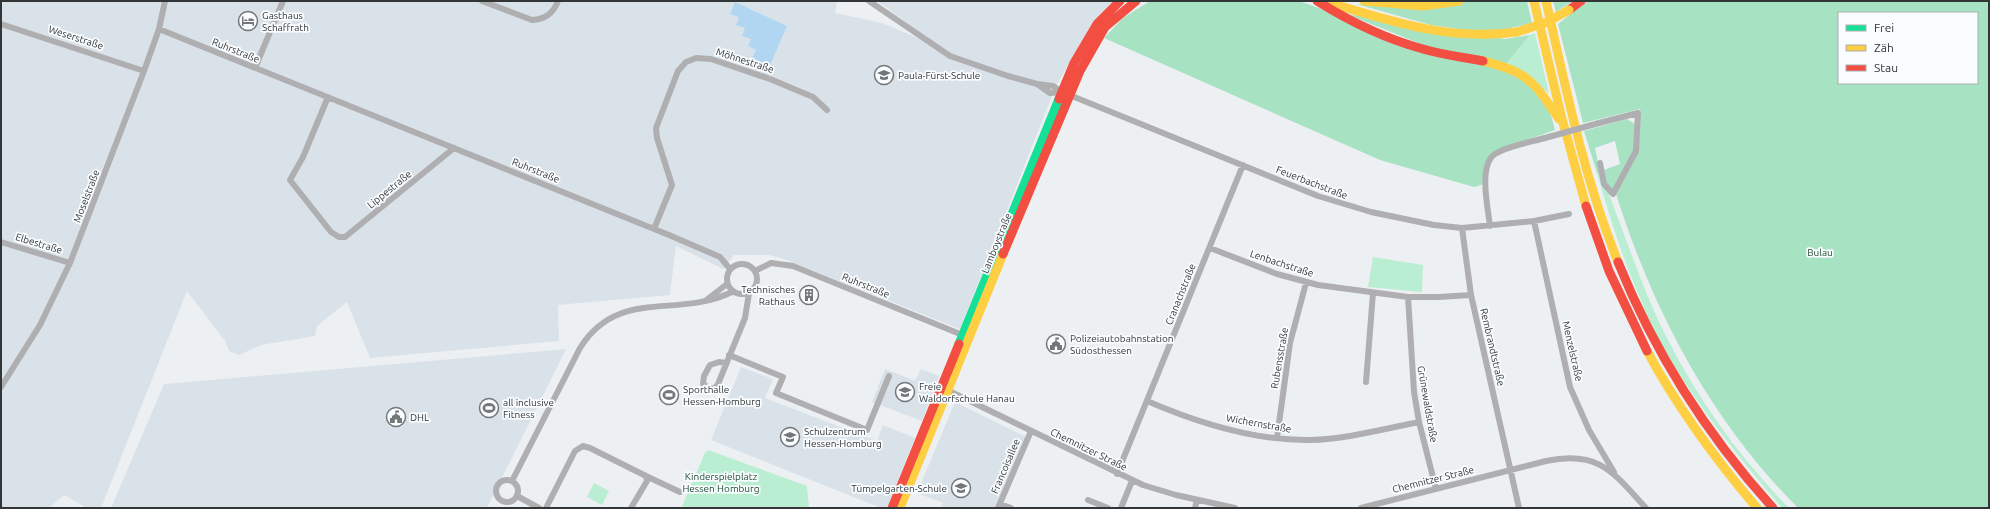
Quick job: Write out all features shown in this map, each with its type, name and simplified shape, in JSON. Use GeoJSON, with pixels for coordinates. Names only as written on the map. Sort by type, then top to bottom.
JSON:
{"type":"FeatureCollection","features":[{"type":"Feature","properties":{"kind":"main road","name":"Lamboystraße"},"geometry":{"type":"LineString","coordinates":[[900,508],[966,336],[1066,93],[1074,63],[1090,33],[1101,18],[1120,1]]}},
{"type":"Feature","properties":{"kind":"main road","name":"Lamboystraße"},"geometry":{"type":"LineString","coordinates":[[1066,93],[1101,33],[1114,18],[1136,1]]}},
{"type":"Feature","properties":{"kind":"main road"},"geometry":{"type":"LineString","coordinates":[[1317,1],[1330,9],[1405,43],[1435,52],[1492,63],[1516,72],[1541,91],[1564,126]]}},
{"type":"Feature","properties":{"kind":"main road"},"geometry":{"type":"LineString","coordinates":[[1322,1],[1447,34],[1477,36],[1517,32],[1547,22],[1569,10],[1581,1]]}},
{"type":"Feature","properties":{"kind":"main road"},"geometry":{"type":"LineString","coordinates":[[1364,1],[1423,6],[1441,5],[1459,1]]}},
{"type":"Feature","properties":{"kind":"main road"},"geometry":{"type":"LineString","coordinates":[[1534,1],[1564,126],[1595,234],[1614,281],[1645,349],[1687,418],[1741,490],[1757,508]]}},
{"type":"Feature","properties":{"kind":"main road"},"geometry":{"type":"LineString","coordinates":[[1546,1],[1573,117],[1590,179],[1606,230],[1630,290],[1655,343],[1695,410],[1729,457],[1773,508]]}},
{"type":"Feature","properties":{"kind":"main road","name":"Lamboystraße"},"geometry":{"type":"LineString","coordinates":[[892,508],[945,389]]}},
{"type":"Feature","properties":{"kind":"street","name":"Moselstraße"},"geometry":{"type":"LineString","coordinates":[[1,387],[40,325],[70,263],[144,71],[159,29],[165,1]]}},
{"type":"Feature","properties":{"kind":"street"},"geometry":{"type":"LineString","coordinates":[[254,68],[283,1]]}},
{"type":"Feature","properties":{"kind":"street"},"geometry":{"type":"LineString","coordinates":[[482,1],[532,20],[540,20],[551,14],[558,1]]}},
{"type":"Feature","properties":{"kind":"street","name":"Feuerbachstraße"},"geometry":{"type":"LineString","coordinates":[[869,1],[950,56],[1037,84],[1053,86],[1066,93],[1318,196],[1358,209],[1427,224],[1462,228],[1534,221],[1569,214]]}},
{"type":"Feature","properties":{"kind":"street","name":"Weserstraße"},"geometry":{"type":"LineString","coordinates":[[1,24],[144,71]]}},
{"type":"Feature","properties":{"kind":"street","name":"Ruhrstraße"},"geometry":{"type":"LineString","coordinates":[[159,29],[654,229],[720,257],[725,261],[730,269]]}},
{"type":"Feature","properties":{"kind":"street","name":"Möhnestraße"},"geometry":{"type":"LineString","coordinates":[[654,229],[672,185],[657,138],[656,128],[678,72],[686,62],[702,58],[742,69],[813,97],[827,110]]}},
{"type":"Feature","properties":{"kind":"street","name":"Lippestraße"},"geometry":{"type":"LineString","coordinates":[[328,97],[303,157],[290,180],[335,235],[345,237],[454,148]]}},
{"type":"Feature","properties":{"kind":"street"},"geometry":{"type":"LineString","coordinates":[[1490,226],[1485,171],[1488,162],[1498,153],[1545,138],[1638,113],[1636,151],[1613,194],[1604,184],[1600,163]]}},
{"type":"Feature","properties":{"kind":"street","name":"Cranachstraße"},"geometry":{"type":"LineString","coordinates":[[1117,474],[1243,165]]}},
{"type":"Feature","properties":{"kind":"street","name":"Menzelstraße"},"geometry":{"type":"LineString","coordinates":[[1534,221],[1570,386],[1592,435],[1617,477]]}},
{"type":"Feature","properties":{"kind":"street","name":"Rembrandtstraße"},"geometry":{"type":"LineString","coordinates":[[1462,228],[1471,295],[1519,508]]}},
{"type":"Feature","properties":{"kind":"street","name":"Elbestraße"},"geometry":{"type":"LineString","coordinates":[[1,242],[70,263]]}},
{"type":"Feature","properties":{"kind":"street","name":"Lenbachstraße"},"geometry":{"type":"LineString","coordinates":[[1210,248],[1276,274],[1306,283],[1373,293],[1408,296],[1439,297],[1471,295]]}},
{"type":"Feature","properties":{"kind":"street","name":"Ruhrstraße"},"geometry":{"type":"LineString","coordinates":[[755,271],[772,263],[793,266],[966,336]]}},
{"type":"Feature","properties":{"kind":"street"},"geometry":{"type":"LineString","coordinates":[[726,364],[719,362],[710,365],[704,376],[704,384],[709,388],[716,387],[730,356],[745,318],[749,293],[757,282],[755,271],[745,264],[737,265],[730,269],[726,278],[727,284],[732,292],[738,294],[749,293]]}},
{"type":"Feature","properties":{"kind":"street","name":"Rubensstraße"},"geometry":{"type":"LineString","coordinates":[[1276,438],[1290,343],[1306,283]]}},
{"type":"Feature","properties":{"kind":"street"},"geometry":{"type":"LineString","coordinates":[[704,302],[727,284]]}},
{"type":"Feature","properties":{"kind":"street"},"geometry":{"type":"LineString","coordinates":[[512,481],[580,348],[593,329],[608,318],[625,311],[704,302],[732,292]]}},
{"type":"Feature","properties":{"kind":"street"},"geometry":{"type":"LineString","coordinates":[[1366,382],[1373,293]]}},
{"type":"Feature","properties":{"kind":"street","name":"Grünewaldstraße"},"geometry":{"type":"LineString","coordinates":[[1408,296],[1411,369],[1419,422],[1436,489]]}},
{"type":"Feature","properties":{"kind":"street"},"geometry":{"type":"LineString","coordinates":[[730,356],[783,377],[776,393],[867,430],[889,376]]}},
{"type":"Feature","properties":{"kind":"street","name":"Chemnitzer Straße"},"geometry":{"type":"LineString","coordinates":[[945,389],[1132,481],[1162,492],[1235,508]]}},
{"type":"Feature","properties":{"kind":"street","name":"Wichernstraße"},"geometry":{"type":"LineString","coordinates":[[1148,401],[1216,426],[1276,438],[1311,440],[1332,438],[1419,422]]}},
{"type":"Feature","properties":{"kind":"street","name":"Francoisallee"},"geometry":{"type":"LineString","coordinates":[[999,506],[1031,431]]}},
{"type":"Feature","properties":{"kind":"street"},"geometry":{"type":"LineString","coordinates":[[546,508],[575,451],[583,446],[680,492]]}},
{"type":"Feature","properties":{"kind":"street","name":"Chemnitzer Straße"},"geometry":{"type":"LineString","coordinates":[[1365,508],[1546,460],[1575,457],[1599,464],[1617,477]]}},
{"type":"Feature","properties":{"kind":"street"},"geometry":{"type":"LineString","coordinates":[[631,508],[647,481],[646,476]]}},
{"type":"Feature","properties":{"kind":"street"},"geometry":{"type":"LineString","coordinates":[[1617,477],[1646,508]]}},
{"type":"Feature","properties":{"kind":"street"},"geometry":{"type":"LineString","coordinates":[[502,481],[512,481],[518,489],[517,496],[510,502],[502,501],[496,493],[498,486],[502,481]]}},
{"type":"Feature","properties":{"kind":"street"},"geometry":{"type":"LineString","coordinates":[[1121,508],[1132,481]]}},
{"type":"Feature","properties":{"kind":"street"},"geometry":{"type":"LineString","coordinates":[[517,496],[539,508]]}},
{"type":"Feature","properties":{"kind":"street"},"geometry":{"type":"LineString","coordinates":[[1088,500],[1108,508]]}},
{"type":"Feature","properties":{"kind":"street"},"geometry":{"type":"LineString","coordinates":[[1195,508],[1197,500]]}},
{"type":"Feature","properties":{"kind":"street"},"geometry":{"type":"LineString","coordinates":[[499,508],[502,501]]}},
{"type":"Feature","properties":{"kind":"street"},"geometry":{"type":"LineString","coordinates":[[999,506],[1011,508]]}},
{"type":"Feature","properties":{"kind":"shaded area"},"geometry":{"type":"Polygon","coordinates":[[[1,1],[837,1],[835,13],[882,23],[942,48],[877,1],[1113,1],[1092,23],[1056,86],[960,329],[784,259],[769,255],[734,255],[723,269],[676,246],[670,295],[558,305],[559,341],[370,358],[347,302],[317,326],[315,336],[261,345],[239,355],[229,351],[225,341],[187,291],[101,508],[87,508],[64,495],[49,508],[1,508],[1,1]]]}},
{"type":"Feature","properties":{"kind":"shaded area"},"geometry":{"type":"Polygon","coordinates":[[[566,349],[487,508],[111,508],[164,384],[566,349]]]}},
{"type":"Feature","properties":{"kind":"shaded area","name":"Schulzentrum Hessen-Homburg"},"geometry":{"type":"Polygon","coordinates":[[[741,367],[773,379],[765,398],[877,441],[883,425],[915,438],[887,508],[881,508],[711,440],[741,367]]]}},
{"type":"Feature","properties":{"kind":"shaded area","name":"Freie Waldorfschule Hanau"},"geometry":{"type":"Polygon","coordinates":[[[885,369],[915,381],[921,369],[939,376],[922,421],[872,402],[885,369]]]}},
{"type":"Feature","properties":{"kind":"shaded area"},"geometry":{"type":"Polygon","coordinates":[[[955,402],[1026,437],[995,508],[941,508],[943,503],[917,493],[955,402]]]}},
{"type":"Feature","properties":{"kind":"green space"},"geometry":{"type":"Polygon","coordinates":[[[1150,1],[1299,1],[1330,12],[1404,46],[1492,66],[1528,82],[1550,112],[1555,130],[1494,152],[1484,184],[1474,187],[1380,160],[1104,38],[1123,18],[1150,1]]]}},
{"type":"Feature","properties":{"kind":"green space"},"geometry":{"type":"Polygon","coordinates":[[[1469,1],[1527,1],[1532,23],[1502,30],[1467,30],[1431,25],[1356,4],[1428,8],[1442,7],[1469,1]]]}},
{"type":"Feature","properties":{"kind":"green space"},"geometry":{"type":"Polygon","coordinates":[[[1553,1],[1573,1],[1556,12],[1553,1]]]}},
{"type":"Feature","properties":{"kind":"green space","name":"Bulau"},"geometry":{"type":"Polygon","coordinates":[[[1587,1],[1989,1],[1989,508],[1798,508],[1738,439],[1712,401],[1688,362],[1667,322],[1631,238],[1616,194],[1637,152],[1640,109],[1583,123],[1558,24],[1587,1]]]}},
{"type":"Feature","properties":{"kind":"green space"},"geometry":{"type":"Polygon","coordinates":[[[1346,14],[1505,39],[1530,35],[1505,65],[1436,50],[1346,14]]]}},
{"type":"Feature","properties":{"kind":"green space"},"geometry":{"type":"Polygon","coordinates":[[[1535,33],[1549,93],[1505,65],[1530,35],[1535,33]]]}},
{"type":"Feature","properties":{"kind":"green space"},"geometry":{"type":"Polygon","coordinates":[[[1627,119],[1635,124],[1634,150],[1612,190],[1606,183],[1604,170],[1620,164],[1615,141],[1595,148],[1600,172],[1597,173],[1584,131],[1627,119]]]}},
{"type":"Feature","properties":{"kind":"green space"},"geometry":{"type":"Polygon","coordinates":[[[1600,172],[1648,297],[1679,361],[1707,406],[1737,449],[1789,508],[1782,508],[1749,469],[1702,407],[1673,365],[1660,343],[1630,274],[1618,241],[1597,173],[1600,172]]]}},
{"type":"Feature","properties":{"kind":"green space"},"geometry":{"type":"Polygon","coordinates":[[[1373,257],[1423,265],[1422,292],[1368,287],[1373,257]]]}},
{"type":"Feature","properties":{"kind":"green space","name":"Kinderspielplatz Hessen Homburg"},"geometry":{"type":"Polygon","coordinates":[[[708,450],[807,486],[809,508],[686,508],[682,506],[705,453],[708,450]]]}},
{"type":"Feature","properties":{"kind":"green space"},"geometry":{"type":"Polygon","coordinates":[[[594,483],[609,491],[602,505],[587,497],[594,483]]]}},
{"type":"Feature","properties":{"kind":"water"},"geometry":{"type":"Polygon","coordinates":[[[735,2],[787,26],[767,72],[757,67],[760,61],[752,58],[756,50],[748,46],[751,39],[742,36],[745,28],[736,25],[739,17],[730,14],[735,2]]]}},
{"type":"Feature","properties":{"kind":"traffic: fast"},"geometry":{"type":"LineString","coordinates":[[959,344],[1059,99]]}},
{"type":"Feature","properties":{"kind":"traffic: slow"},"geometry":{"type":"LineString","coordinates":[[1364,1],[1423,6],[1459,1]]}},
{"type":"Feature","properties":{"kind":"traffic: slow"},"geometry":{"type":"LineString","coordinates":[[1534,1],[1562,119],[1586,206]]}},
{"type":"Feature","properties":{"kind":"traffic: slow"},"geometry":{"type":"LineString","coordinates":[[1546,1],[1586,166],[1595,198],[1618,262]]}},
{"type":"Feature","properties":{"kind":"traffic: slow"},"geometry":{"type":"LineString","coordinates":[[1330,3],[1400,23],[1445,32],[1468,34],[1517,32]]}},
{"type":"Feature","properties":{"kind":"traffic: slow"},"geometry":{"type":"LineString","coordinates":[[1517,32],[1547,22],[1569,10]]}},
{"type":"Feature","properties":{"kind":"traffic: slow"},"geometry":{"type":"LineString","coordinates":[[1483,61],[1521,74],[1529,80],[1543,96],[1559,119]]}},
{"type":"Feature","properties":{"kind":"traffic: slow"},"geometry":{"type":"LineString","coordinates":[[900,508],[1003,254]]}},
{"type":"Feature","properties":{"kind":"traffic: slow"},"geometry":{"type":"LineString","coordinates":[[1647,351],[1684,413],[1726,471],[1757,508]]}},
{"type":"Feature","properties":{"kind":"traffic: jam"},"geometry":{"type":"LineString","coordinates":[[1059,99],[1074,63],[1097,24],[1120,1]]}},
{"type":"Feature","properties":{"kind":"traffic: jam"},"geometry":{"type":"LineString","coordinates":[[1003,254],[1080,71],[1105,27],[1136,1]]}},
{"type":"Feature","properties":{"kind":"traffic: jam"},"geometry":{"type":"LineString","coordinates":[[1317,1],[1342,16],[1395,40],[1430,51],[1483,61]]}},
{"type":"Feature","properties":{"kind":"traffic: jam"},"geometry":{"type":"LineString","coordinates":[[1569,10],[1581,1]]}},
{"type":"Feature","properties":{"kind":"traffic: jam"},"geometry":{"type":"LineString","coordinates":[[1586,206],[1609,271],[1647,351]]}},
{"type":"Feature","properties":{"kind":"traffic: jam"},"geometry":{"type":"LineString","coordinates":[[1618,262],[1649,329],[1685,392],[1726,452],[1773,508]]}},
{"type":"Feature","properties":{"kind":"traffic: jam"},"geometry":{"type":"LineString","coordinates":[[892,508],[959,344]]}},
{"type":"Feature","properties":{"kind":"place","name":"Gasthaus Schaffrath"},"geometry":{"type":"Point","coordinates":[248,21]}},
{"type":"Feature","properties":{"kind":"place","name":"Paula-Fürst-Schule"},"geometry":{"type":"Point","coordinates":[884,75]}},
{"type":"Feature","properties":{"kind":"place","name":"Technisches Rathaus"},"geometry":{"type":"Point","coordinates":[809,295]}},
{"type":"Feature","properties":{"kind":"place","name":"Polizeiautobahnstation Südosthessen"},"geometry":{"type":"Point","coordinates":[1056,344]}},
{"type":"Feature","properties":{"kind":"place","name":"Freie Waldorfschule Hanau"},"geometry":{"type":"Point","coordinates":[905,392]}},
{"type":"Feature","properties":{"kind":"place","name":"Sporthalle Hessen-Homburg"},"geometry":{"type":"Point","coordinates":[669,395]}},
{"type":"Feature","properties":{"kind":"place","name":"all inclusive Fitness"},"geometry":{"type":"Point","coordinates":[489,408]}},
{"type":"Feature","properties":{"kind":"place","name":"DHL"},"geometry":{"type":"Point","coordinates":[396,417]}},
{"type":"Feature","properties":{"kind":"place","name":"Schulzentrum Hessen-Homburg"},"geometry":{"type":"Point","coordinates":[790,437]}},
{"type":"Feature","properties":{"kind":"place","name":"Tümpelgarten-Schule"},"geometry":{"type":"Point","coordinates":[961,488]}}]}
